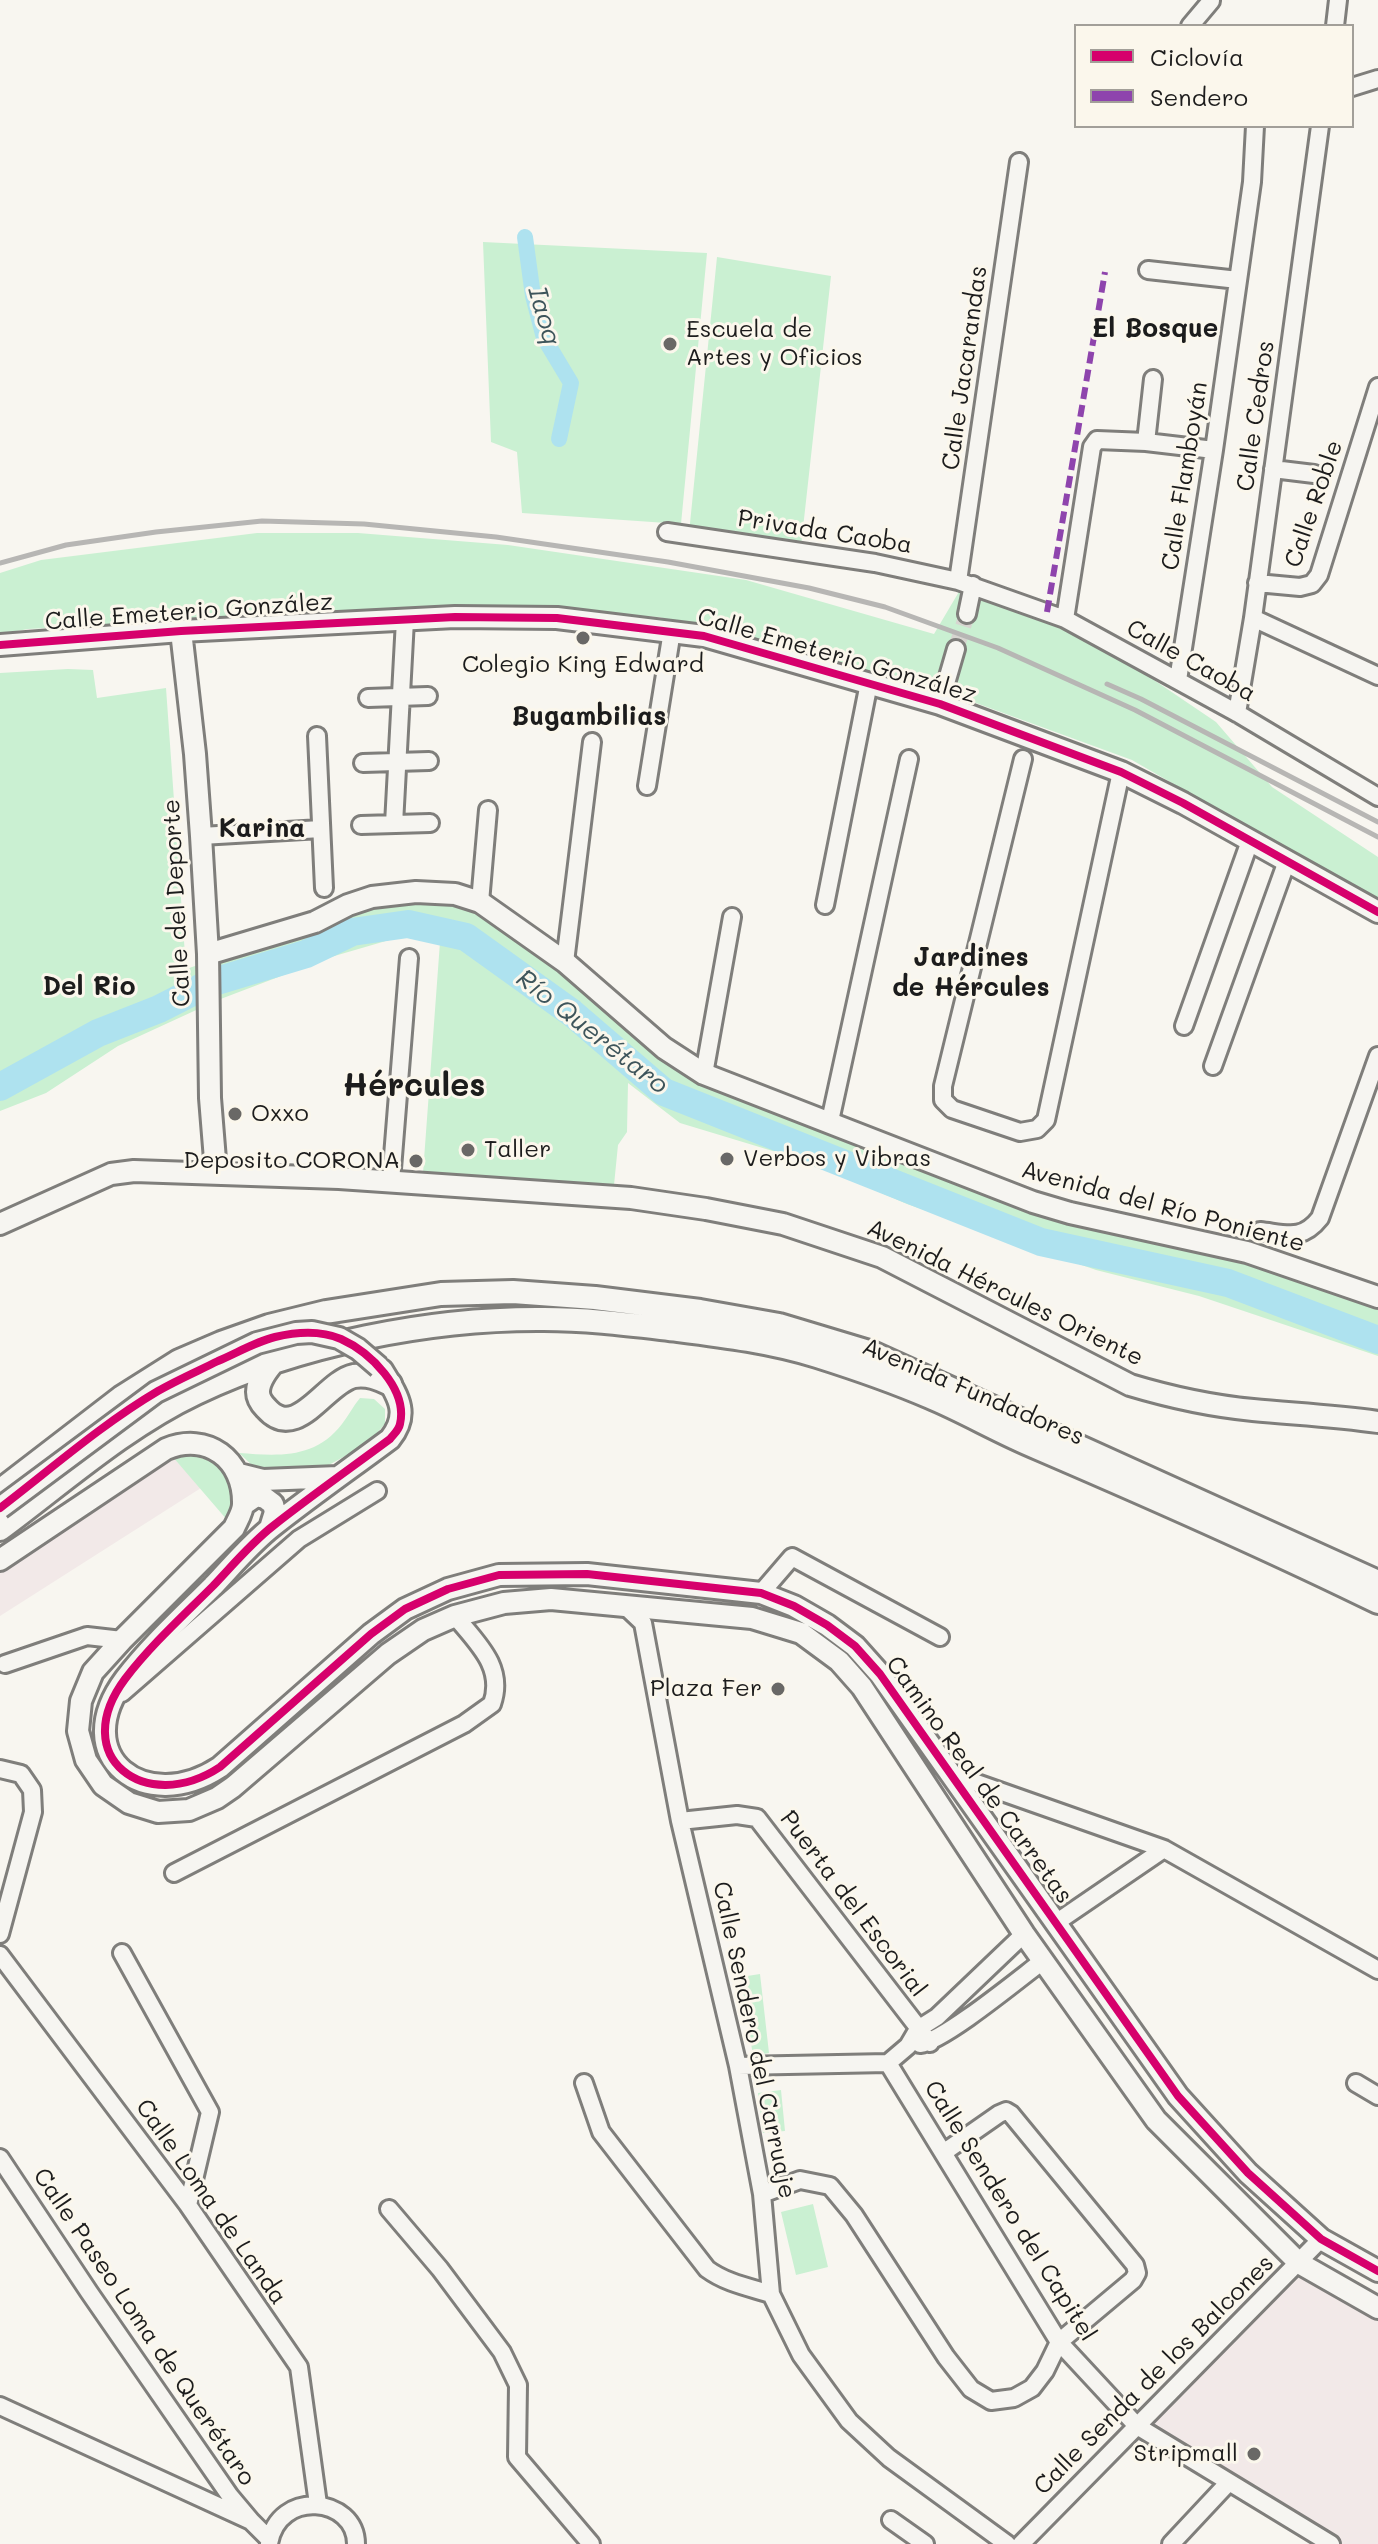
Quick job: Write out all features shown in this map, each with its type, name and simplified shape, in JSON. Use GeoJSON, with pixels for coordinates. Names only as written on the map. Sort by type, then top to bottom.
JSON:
{"type":"FeatureCollection","features":[{"type":"Feature","properties":{"kind":"main road","name":"Avenida Fundadores"},"geometry":{"type":"LineString","coordinates":[[0,1491],[122,1397],[179,1361],[221,1343],[269,1326],[326,1312],[441,1294],[513,1292],[700,1311],[779,1325],[872,1353],[1378,1582]]}},
{"type":"Feature","properties":{"kind":"main road","name":"Avenida Fundadores"},"geometry":{"type":"LineString","coordinates":[[0,1529],[137,1427],[194,1394],[275,1360],[355,1340],[481,1320],[545,1319],[624,1324],[758,1342],[838,1363],[932,1398],[1011,1437],[1144,1493],[1378,1602]]}},
{"type":"Feature","properties":{"kind":"main road"},"geometry":{"type":"LineString","coordinates":[[275,1360],[264,1373],[258,1393],[260,1402],[271,1414],[285,1419],[306,1412],[352,1376],[385,1375]]}},
{"type":"Feature","properties":{"kind":"street"},"geometry":{"type":"LineString","coordinates":[[1335,24],[1338,0]]}},
{"type":"Feature","properties":{"kind":"street"},"geometry":{"type":"LineString","coordinates":[[1192,24],[1211,1]]}},
{"type":"Feature","properties":{"kind":"street"},"geometry":{"type":"LineString","coordinates":[[1354,86],[1378,79]]}},
{"type":"Feature","properties":{"kind":"street","name":"Calle Flamboyán"},"geometry":{"type":"LineString","coordinates":[[1178,680],[1252,182],[1255,128]]}},
{"type":"Feature","properties":{"kind":"street","name":"Calle Cedros"},"geometry":{"type":"LineString","coordinates":[[1237,713],[1253,618],[1320,128]]}},
{"type":"Feature","properties":{"kind":"street","name":"Calle Jacarandas"},"geometry":{"type":"LineString","coordinates":[[967,614],[966,583],[1019,162]]}},
{"type":"Feature","properties":{"kind":"street"},"geometry":{"type":"LineString","coordinates":[[1148,270],[1238,280]]}},
{"type":"Feature","properties":{"kind":"street"},"geometry":{"type":"LineString","coordinates":[[1146,442],[1153,379]]}},
{"type":"Feature","properties":{"kind":"street","name":"Calle Roble"},"geometry":{"type":"LineString","coordinates":[[1257,583],[1300,587],[1312,584],[1319,575],[1378,387]]}},
{"type":"Feature","properties":{"kind":"street"},"geometry":{"type":"LineString","coordinates":[[1065,619],[1092,447],[1097,440],[1214,450]]}},
{"type":"Feature","properties":{"kind":"street"},"geometry":{"type":"LineString","coordinates":[[1273,469],[1314,474]]}},
{"type":"Feature","properties":{"kind":"street","name":"Privada Caoba"},"geometry":{"type":"LineString","coordinates":[[667,532],[875,563],[966,583]]}},
{"type":"Feature","properties":{"kind":"street","name":"Calle Caoba"},"geometry":{"type":"LineString","coordinates":[[966,583],[1065,619],[1237,713],[1378,797]]}},
{"type":"Feature","properties":{"kind":"street","name":"Calle Emeterio González"},"geometry":{"type":"LineString","coordinates":[[0,645],[181,631],[455,617],[557,618],[704,636],[940,704],[1121,772],[1378,912]]}},
{"type":"Feature","properties":{"kind":"street"},"geometry":{"type":"LineString","coordinates":[[1253,618],[1378,676]]}},
{"type":"Feature","properties":{"kind":"street"},"geometry":{"type":"LineString","coordinates":[[394,824],[405,620]]}},
{"type":"Feature","properties":{"kind":"street","name":"Calle del Deporte"},"geometry":{"type":"LineString","coordinates":[[181,631],[201,836],[208,959],[210,1098],[216,1172]]}},
{"type":"Feature","properties":{"kind":"street"},"geometry":{"type":"LineString","coordinates":[[647,786],[672,631]]}},
{"type":"Feature","properties":{"kind":"street"},"geometry":{"type":"LineString","coordinates":[[940,704],[956,649]]}},
{"type":"Feature","properties":{"kind":"street"},"geometry":{"type":"LineString","coordinates":[[825,905],[869,683]]}},
{"type":"Feature","properties":{"kind":"street"},"geometry":{"type":"LineString","coordinates":[[368,698],[428,696]]}},
{"type":"Feature","properties":{"kind":"street"},"geometry":{"type":"LineString","coordinates":[[317,736],[324,888]]}},
{"type":"Feature","properties":{"kind":"street"},"geometry":{"type":"LineString","coordinates":[[565,962],[592,742]]}},
{"type":"Feature","properties":{"kind":"street"},"geometry":{"type":"LineString","coordinates":[[830,1121],[909,759]]}},
{"type":"Feature","properties":{"kind":"street"},"geometry":{"type":"LineString","coordinates":[[1023,759],[943,1086],[943,1100],[952,1109],[1020,1132],[1037,1129],[1046,1120],[1121,772]]}},
{"type":"Feature","properties":{"kind":"street"},"geometry":{"type":"LineString","coordinates":[[363,763],[429,761]]}},
{"type":"Feature","properties":{"kind":"street"},"geometry":{"type":"LineString","coordinates":[[480,902],[488,810]]}},
{"type":"Feature","properties":{"kind":"street"},"geometry":{"type":"LineString","coordinates":[[361,825],[430,823]]}},
{"type":"Feature","properties":{"kind":"street"},"geometry":{"type":"LineString","coordinates":[[201,836],[321,829]]}},
{"type":"Feature","properties":{"kind":"street"},"geometry":{"type":"LineString","coordinates":[[1184,1026],[1250,841]]}},
{"type":"Feature","properties":{"kind":"street"},"geometry":{"type":"LineString","coordinates":[[1213,1066],[1287,861]]}},
{"type":"Feature","properties":{"kind":"street","name":"Avenida del Río Poniente"},"geometry":{"type":"LineString","coordinates":[[208,959],[315,922],[372,897],[416,892],[455,894],[480,902],[565,962],[664,1048],[704,1074],[1033,1202],[1247,1252],[1378,1297]]}},
{"type":"Feature","properties":{"kind":"street"},"geometry":{"type":"LineString","coordinates":[[704,1074],[732,917]]}},
{"type":"Feature","properties":{"kind":"street"},"geometry":{"type":"LineString","coordinates":[[391,1181],[409,958]]}},
{"type":"Feature","properties":{"kind":"street"},"geometry":{"type":"LineString","coordinates":[[1260,1231],[1298,1235],[1311,1230],[1320,1218],[1378,1056]]}},
{"type":"Feature","properties":{"kind":"street","name":"Avenida Hércules Oriente"},"geometry":{"type":"LineString","coordinates":[[0,1224],[111,1174],[134,1171],[391,1181],[631,1198],[783,1224],[882,1257],[1130,1385],[1174,1398],[1250,1410],[1378,1422]]}},
{"type":"Feature","properties":{"kind":"street"},"geometry":{"type":"LineString","coordinates":[[0,1508],[156,1392],[274,1337],[312,1332],[339,1338],[358,1349],[385,1375],[400,1405],[400,1427],[390,1439],[270,1528],[142,1658],[109,1704]]}},
{"type":"Feature","properties":{"kind":"street"},"geometry":{"type":"LineString","coordinates":[[0,1560],[179,1443],[195,1444],[224,1454],[239,1474],[243,1505],[256,1496],[273,1504],[275,1512],[270,1528]]}},
{"type":"Feature","properties":{"kind":"street"},"geometry":{"type":"LineString","coordinates":[[239,1474],[263,1480],[339,1476]]}},
{"type":"Feature","properties":{"kind":"street"},"geometry":{"type":"LineString","coordinates":[[109,1704],[299,1539],[377,1491]]}},
{"type":"Feature","properties":{"kind":"street","name":"Camino Real de Carretas"},"geometry":{"type":"LineString","coordinates":[[243,1505],[234,1528],[93,1672],[81,1701],[78,1731],[86,1760],[103,1785],[129,1803],[158,1812],[189,1810],[233,1787],[388,1654],[423,1630],[455,1616],[504,1603],[551,1599],[624,1605],[752,1618],[801,1633],[839,1661],[862,1687],[1024,1934],[1156,2120],[1299,2263],[1378,2308]]}},
{"type":"Feature","properties":{"kind":"street"},"geometry":{"type":"LineString","coordinates":[[761,1593],[792,1557],[940,1637]]}},
{"type":"Feature","properties":{"kind":"street","name":"Camino Real de Carretas"},"geometry":{"type":"LineString","coordinates":[[109,1704],[105,1728],[108,1748],[116,1766],[137,1781],[158,1786],[208,1775],[220,1767],[371,1634],[405,1609],[448,1589],[499,1575],[587,1574],[761,1593],[794,1606],[855,1646],[880,1674],[1178,2096],[1248,2173],[1321,2239],[1378,2271]]}},
{"type":"Feature","properties":{"kind":"street","name":"Calle Sendero del Carruaje"},"geometry":{"type":"LineString","coordinates":[[587,1574],[606,1586],[643,1623],[680,1821],[738,2066],[762,2194],[771,2294],[801,2355],[849,2421],[889,2458],[999,2542]]}},
{"type":"Feature","properties":{"kind":"street"},"geometry":{"type":"LineString","coordinates":[[646,1581],[631,1590],[635,1602],[649,1609]]}},
{"type":"Feature","properties":{"kind":"street"},"geometry":{"type":"LineString","coordinates":[[584,1602],[604,1596],[606,1586]]}},
{"type":"Feature","properties":{"kind":"street"},"geometry":{"type":"LineString","coordinates":[[174,1873],[464,1724],[492,1704],[497,1683],[491,1663],[455,1616]]}},
{"type":"Feature","properties":{"kind":"street"},"geometry":{"type":"LineString","coordinates":[[5,1664],[87,1636],[122,1640]]}},
{"type":"Feature","properties":{"kind":"street"},"geometry":{"type":"LineString","coordinates":[[0,1769],[21,1774],[32,1790],[33,1812],[0,1934]]}},
{"type":"Feature","properties":{"kind":"street"},"geometry":{"type":"LineString","coordinates":[[951,1774],[1164,1849],[1378,1970]]}},
{"type":"Feature","properties":{"kind":"street","name":"Puerta del Escorial"},"geometry":{"type":"LineString","coordinates":[[680,1821],[737,1815],[757,1818],[930,2043]]}},
{"type":"Feature","properties":{"kind":"street"},"geometry":{"type":"LineString","coordinates":[[1057,1922],[1164,1849]]}},
{"type":"Feature","properties":{"kind":"street"},"geometry":{"type":"LineString","coordinates":[[738,2066],[888,2063],[908,2046],[918,2029],[937,2017],[1024,1934]]}},
{"type":"Feature","properties":{"kind":"street"},"geometry":{"type":"LineString","coordinates":[[122,1953],[210,2112],[188,2205]]}},
{"type":"Feature","properties":{"kind":"street","name":"Calle Loma de Landa"},"geometry":{"type":"LineString","coordinates":[[0,1955],[188,2205],[299,2367],[318,2504]]}},
{"type":"Feature","properties":{"kind":"street"},"geometry":{"type":"LineString","coordinates":[[908,2046],[930,2043],[1044,1960]]}},
{"type":"Feature","properties":{"kind":"street","name":"Calle Sendero del Capitel"},"geometry":{"type":"LineString","coordinates":[[888,2063],[1059,2342],[1137,2426],[1331,2544]]}},
{"type":"Feature","properties":{"kind":"street"},"geometry":{"type":"LineString","coordinates":[[584,2083],[601,2132],[707,2269],[718,2277],[771,2294]]}},
{"type":"Feature","properties":{"kind":"street"},"geometry":{"type":"LineString","coordinates":[[1356,2083],[1378,2096]]}},
{"type":"Feature","properties":{"kind":"street"},"geometry":{"type":"LineString","coordinates":[[762,2194],[800,2180],[830,2186],[854,2215],[946,2357],[971,2389],[991,2401],[1014,2398],[1032,2388],[1045,2371],[1059,2342],[1133,2280],[1137,2273],[1135,2265],[1006,2111],[943,2153]]}},
{"type":"Feature","properties":{"kind":"street","name":"Calle Paseo Loma de Querétaro"},"geometry":{"type":"LineString","coordinates":[[0,2158],[230,2496],[251,2521]]}},
{"type":"Feature","properties":{"kind":"street"},"geometry":{"type":"LineString","coordinates":[[389,2209],[440,2269],[502,2352],[518,2385],[517,2457],[591,2544]]}},
{"type":"Feature","properties":{"kind":"street","name":"Calle Senda de los Balcones"},"geometry":{"type":"LineString","coordinates":[[1021,2544],[1321,2239]]}},
{"type":"Feature","properties":{"kind":"street"},"geometry":{"type":"LineString","coordinates":[[0,2406],[251,2521],[269,2542],[278,2520],[296,2507],[318,2504],[342,2514],[356,2536],[356,2544]]}},
{"type":"Feature","properties":{"kind":"street"},"geometry":{"type":"LineString","coordinates":[[1171,2544],[1229,2482]]}},
{"type":"Feature","properties":{"kind":"street"},"geometry":{"type":"LineString","coordinates":[[891,2520],[925,2544]]}},
{"type":"Feature","properties":{"kind":"shaded area"},"geometry":{"type":"Polygon","coordinates":[[[166,1449],[201,1488],[0,1616],[0,1560],[166,1449]]]}},
{"type":"Feature","properties":{"kind":"shaded area"},"geometry":{"type":"Polygon","coordinates":[[[1299,2263],[1378,2308],[1378,2544],[1331,2544],[1137,2426],[1299,2263]]]}},
{"type":"Feature","properties":{"kind":"green space"},"geometry":{"type":"Polygon","coordinates":[[[483,242],[707,253],[681,524],[522,513],[517,452],[491,442],[483,242]]]}},
{"type":"Feature","properties":{"kind":"green space"},"geometry":{"type":"Polygon","coordinates":[[[717,257],[831,276],[801,546],[689,533],[717,257]]]}},
{"type":"Feature","properties":{"kind":"green space"},"geometry":{"type":"Polygon","coordinates":[[[257,533],[358,533],[508,545],[746,580],[934,634],[960,590],[1080,630],[1216,722],[1272,787],[1378,857],[1378,902],[1132,760],[965,699],[659,617],[450,607],[28,629],[0,634],[0,573],[41,560],[257,533]]]}},
{"type":"Feature","properties":{"kind":"green space"},"geometry":{"type":"Polygon","coordinates":[[[93,670],[97,698],[166,688],[186,969],[367,909],[421,898],[481,913],[718,1089],[1224,1255],[1378,1309],[1378,1356],[1199,1296],[1096,1270],[907,1204],[809,1162],[680,1123],[628,1083],[627,1132],[618,1145],[614,1185],[423,1173],[440,942],[403,936],[331,957],[218,1000],[118,1046],[46,1093],[0,1111],[0,673],[93,670]]]}},
{"type":"Feature","properties":{"kind":"green space"},"geometry":{"type":"Polygon","coordinates":[[[360,1398],[374,1399],[385,1409],[385,1424],[367,1444],[327,1466],[280,1470],[254,1467],[239,1453],[295,1453],[320,1444],[342,1424],[360,1398]]]}},
{"type":"Feature","properties":{"kind":"green space"},"geometry":{"type":"Polygon","coordinates":[[[195,1444],[239,1474],[234,1528],[166,1449],[195,1444]]]}},
{"type":"Feature","properties":{"kind":"green space"},"geometry":{"type":"Polygon","coordinates":[[[760,1974],[769,2053],[753,2056],[741,1977],[760,1974]]]}},
{"type":"Feature","properties":{"kind":"green space"},"geometry":{"type":"Polygon","coordinates":[[[781,2090],[785,2131],[763,2133],[758,2093],[781,2090]]]}},
{"type":"Feature","properties":{"kind":"green space"},"geometry":{"type":"Polygon","coordinates":[[[813,2204],[828,2267],[796,2275],[781,2212],[813,2204]]]}},
{"type":"Feature","properties":{"kind":"waterway","name":"Iaoq"},"geometry":{"type":"LineString","coordinates":[[525,237],[533,296],[544,338],[571,383],[559,439]]}},
{"type":"Feature","properties":{"kind":"waterway","name":"Río Querétaro"},"geometry":{"type":"LineString","coordinates":[[0,1087],[98,1033],[159,1009],[210,983],[306,954],[352,932],[408,924],[466,937],[572,1013],[664,1092],[1041,1242],[1228,1283],[1378,1340]]}},
{"type":"Feature","properties":{"kind":"tunnel"},"geometry":{"type":"LineString","coordinates":[[956,649],[967,614]]}},
{"type":"Feature","properties":{"kind":"railway"},"geometry":{"type":"LineString","coordinates":[[0,563],[66,545],[156,532],[262,521],[364,524],[496,537],[668,562],[809,588],[885,607],[998,648],[1135,710],[1378,837]]}},
{"type":"Feature","properties":{"kind":"railway"},"geometry":{"type":"LineString","coordinates":[[1107,684],[1378,822]]}},
{"type":"Feature","properties":{"kind":"marked path"},"geometry":{"type":"LineString","coordinates":[[1047,612],[1105,272]]}},
{"type":"Feature","properties":{"kind":"cycle path"},"geometry":{"type":"LineString","coordinates":[[0,645],[181,631],[455,617],[557,618],[704,636],[940,704],[1121,772],[1183,803],[1378,912]]}},
{"type":"Feature","properties":{"kind":"cycle path"},"geometry":{"type":"LineString","coordinates":[[0,1508],[137,1404],[246,1348],[275,1337],[308,1333],[333,1336],[352,1345],[375,1362],[392,1385],[401,1411],[399,1428],[390,1439],[257,1540],[135,1666],[109,1707],[105,1733],[110,1754],[123,1771],[142,1781],[166,1785],[192,1780],[220,1767],[371,1634],[405,1609],[448,1589],[499,1575],[587,1574],[761,1593],[794,1606],[855,1646],[880,1674],[1178,2096],[1248,2173],[1321,2239],[1378,2271]]}},
{"type":"Feature","properties":{"kind":"place","name":"Escuela de Artes y Oficios"},"geometry":{"type":"Point","coordinates":[670,344]}},
{"type":"Feature","properties":{"kind":"place","name":"Colegio King Edward"},"geometry":{"type":"Point","coordinates":[583,638]}},
{"type":"Feature","properties":{"kind":"place","name":"Oxxo"},"geometry":{"type":"Point","coordinates":[235,1114]}},
{"type":"Feature","properties":{"kind":"place","name":"Taller"},"geometry":{"type":"Point","coordinates":[468,1150]}},
{"type":"Feature","properties":{"kind":"place","name":"Verbos y Vibras"},"geometry":{"type":"Point","coordinates":[727,1159]}},
{"type":"Feature","properties":{"kind":"place","name":"Deposito CORONA"},"geometry":{"type":"Point","coordinates":[416,1161]}},
{"type":"Feature","properties":{"kind":"place","name":"Plaza Fer"},"geometry":{"type":"Point","coordinates":[778,1689]}},
{"type":"Feature","properties":{"kind":"place","name":"Stripmall"},"geometry":{"type":"Point","coordinates":[1254,2454]}},
{"type":"Feature","properties":{"kind":"district","name":"El Bosque"},"geometry":{"type":"Point","coordinates":[1155,329]}},
{"type":"Feature","properties":{"kind":"district","name":"Bugambilias"},"geometry":{"type":"Point","coordinates":[589,717]}},
{"type":"Feature","properties":{"kind":"district","name":"Karina"},"geometry":{"type":"Point","coordinates":[262,829]}},
{"type":"Feature","properties":{"kind":"district","name":"Jardines de Hércules"},"geometry":{"type":"Point","coordinates":[971,973]}},
{"type":"Feature","properties":{"kind":"district","name":"Del Rio"},"geometry":{"type":"Point","coordinates":[89,987]}},
{"type":"Feature","properties":{"kind":"district","name":"Hércules"},"geometry":{"type":"Point","coordinates":[414,1086]}}]}
